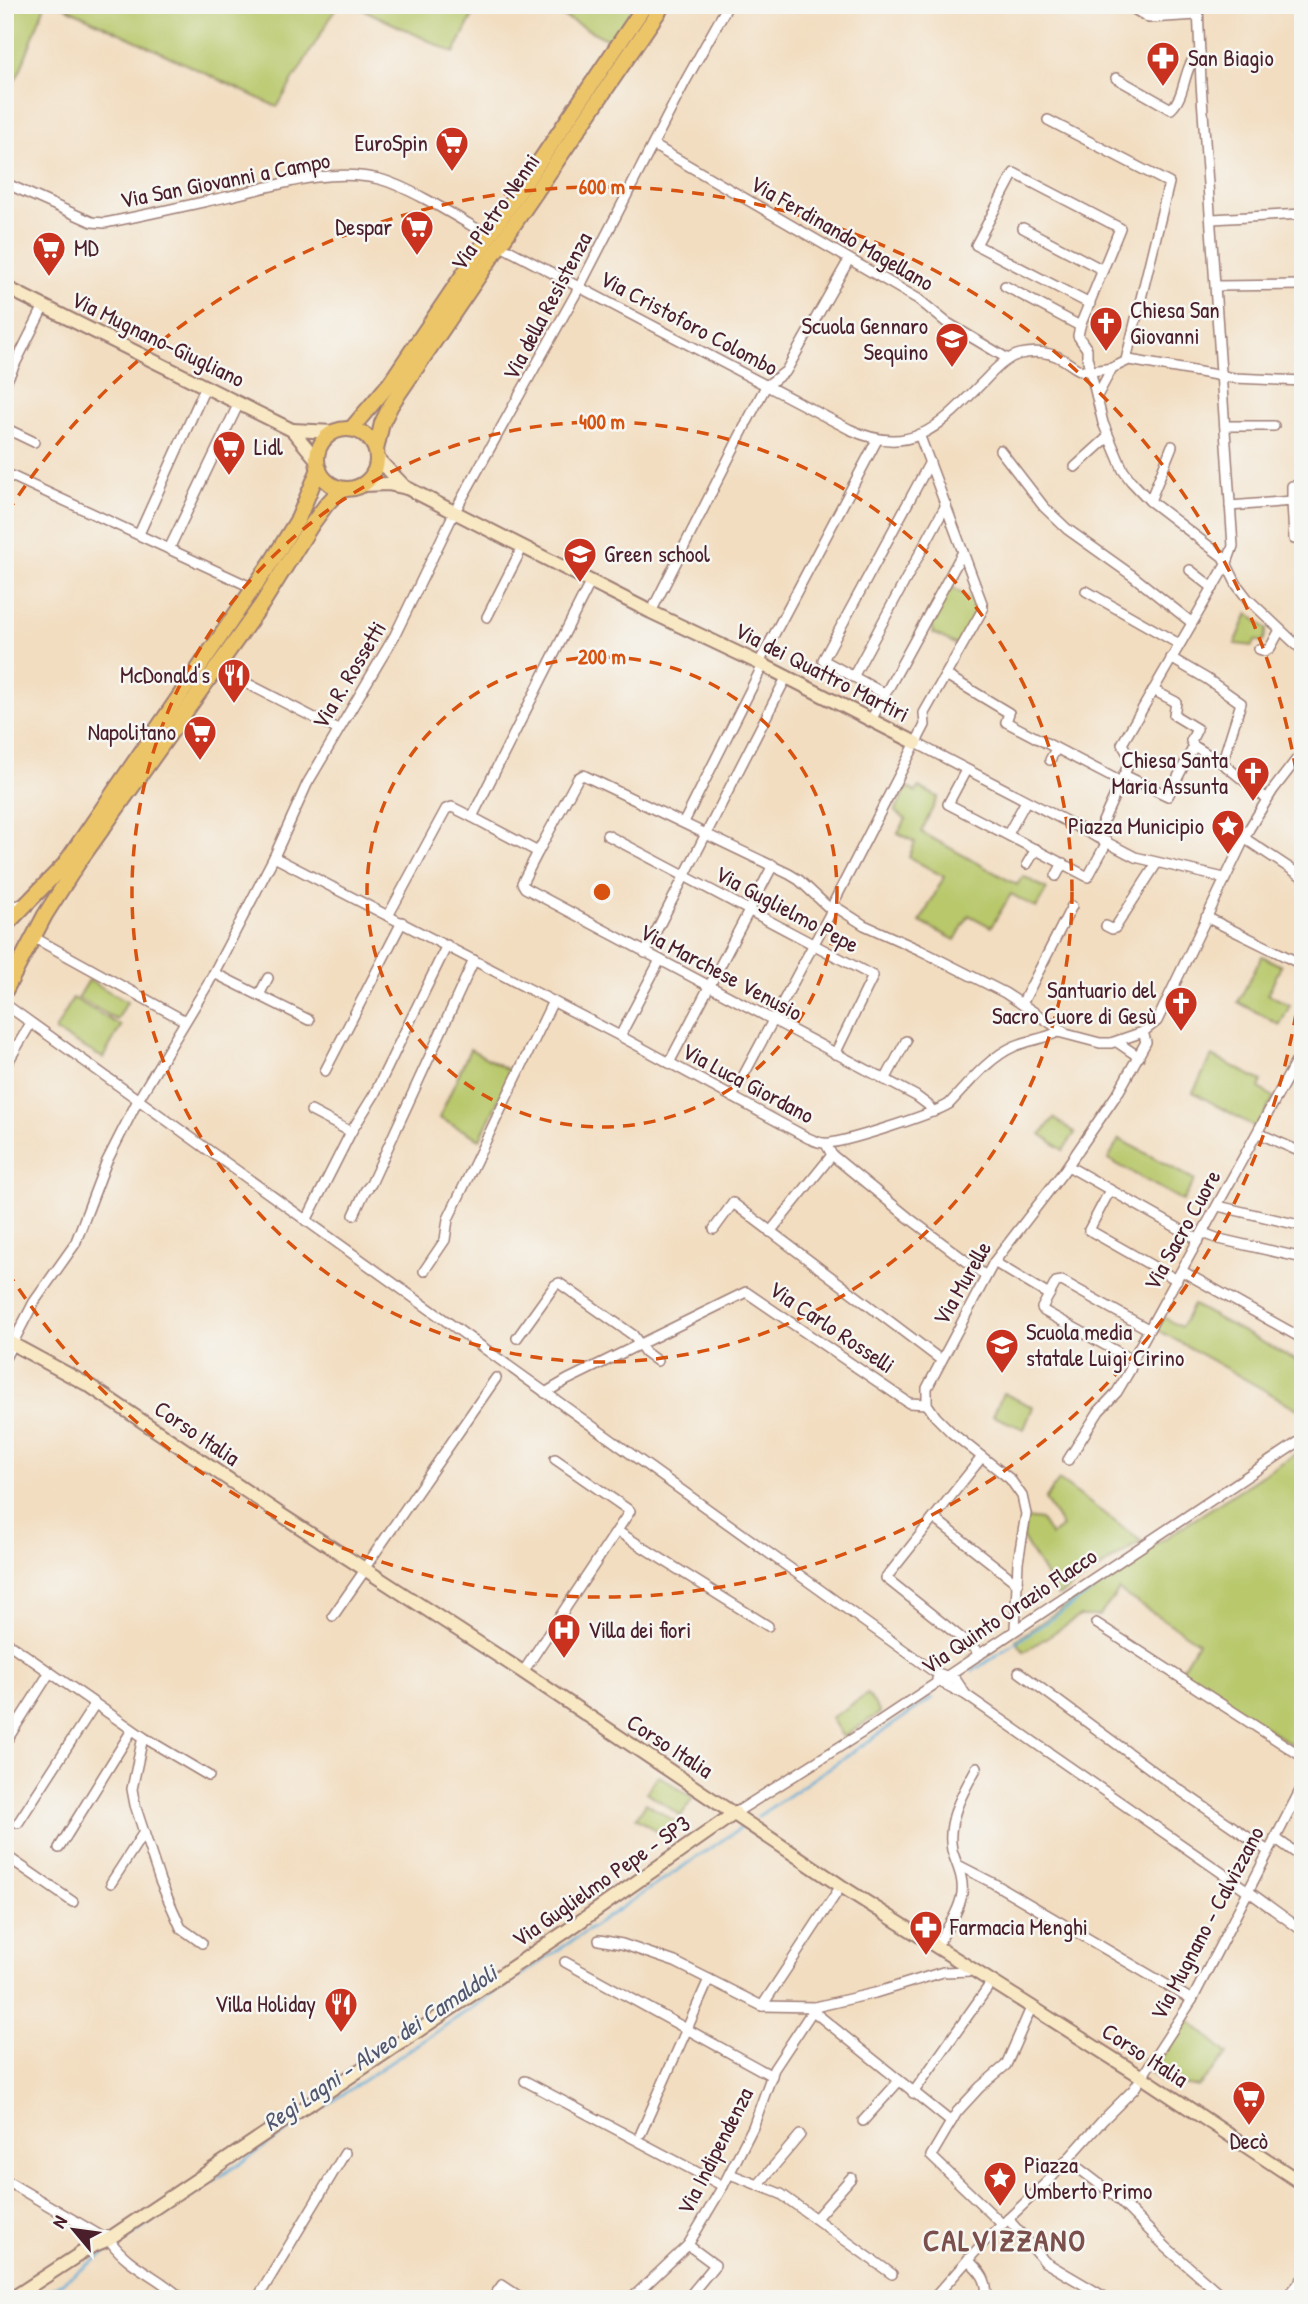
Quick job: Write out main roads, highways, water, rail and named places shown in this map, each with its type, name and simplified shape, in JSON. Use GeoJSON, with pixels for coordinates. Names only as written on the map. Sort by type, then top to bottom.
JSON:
{"type":"FeatureCollection","features":[{"type":"Feature","properties":{"kind":"main road","name":"Via Pietro Nenni"},"geometry":{"type":"LineString","coordinates":[[376,454],[383,423],[391,405],[645,5]]}},
{"type":"Feature","properties":{"kind":"main road","name":"Via Pietro Nenni"},"geometry":{"type":"LineString","coordinates":[[351,429],[390,383],[663,5]]}},
{"type":"Feature","properties":{"kind":"main road"},"geometry":{"type":"LineString","coordinates":[[5,990],[34,935],[78,863],[262,604],[312,524],[340,491],[363,485],[373,473],[376,454],[366,436],[351,429],[334,432],[321,443],[318,475],[298,519],[253,588],[64,865],[30,901],[9,917]]}},
{"type":"Feature","properties":{"kind":"main road"},"geometry":{"type":"LineString","coordinates":[[318,465],[329,483],[344,489]]}},
{"type":"Feature","properties":{"kind":"main road"},"geometry":{"type":"LineString","coordinates":[[9,917],[27,919],[33,926],[34,935]]}},
{"type":"Feature","properties":{"kind":"waterway","name":"Regi Lagni - Alveo dei Camaldoli"},"geometry":{"type":"LineString","coordinates":[[973,1671],[1114,1577]]}},
{"type":"Feature","properties":{"kind":"waterway","name":"Regi Lagni - Alveo dei Camaldoli"},"geometry":{"type":"LineString","coordinates":[[757,1817],[932,1698]]}},
{"type":"Feature","properties":{"kind":"waterway","name":"Regi Lagni - Alveo dei Camaldoli"},"geometry":{"type":"LineString","coordinates":[[37,2299],[742,1827]]}},
{"type":"Feature","properties":{"kind":"place","name":"San Biagio"},"geometry":{"type":"Point","coordinates":[1163,88]}},
{"type":"Feature","properties":{"kind":"place","name":"EuroSpin"},"geometry":{"type":"Point","coordinates":[452,173]}},
{"type":"Feature","properties":{"kind":"place","name":"Despar"},"geometry":{"type":"Point","coordinates":[417,257]}},
{"type":"Feature","properties":{"kind":"place","name":"MD"},"geometry":{"type":"Point","coordinates":[49,278]}},
{"type":"Feature","properties":{"kind":"place","name":"Chiesa San Giovanni"},"geometry":{"type":"Point","coordinates":[1106,353]}},
{"type":"Feature","properties":{"kind":"place","name":"Scuola Gennaro Sequino"},"geometry":{"type":"Point","coordinates":[952,369]}},
{"type":"Feature","properties":{"kind":"place","name":"Lidl"},"geometry":{"type":"Point","coordinates":[229,477]}},
{"type":"Feature","properties":{"kind":"place","name":"Green school"},"geometry":{"type":"Point","coordinates":[580,584]}},
{"type":"Feature","properties":{"kind":"place","name":"McDonald's"},"geometry":{"type":"Point","coordinates":[234,705]}},
{"type":"Feature","properties":{"kind":"place","name":"Napolitano"},"geometry":{"type":"Point","coordinates":[200,762]}},
{"type":"Feature","properties":{"kind":"place","name":"Chiesa Santa Maria Assunta"},"geometry":{"type":"Point","coordinates":[1253,803]}},
{"type":"Feature","properties":{"kind":"place","name":"Piazza Municipio"},"geometry":{"type":"Point","coordinates":[1228,856]}},
{"type":"Feature","properties":{"kind":"place","name":"Santuario del Sacro Cuore di Gesù"},"geometry":{"type":"Point","coordinates":[1181,1033]}},
{"type":"Feature","properties":{"kind":"place","name":"Scuola media statale Luigi Cirino"},"geometry":{"type":"Point","coordinates":[1002,1375]}},
{"type":"Feature","properties":{"kind":"place","name":"Villa dei fiori"},"geometry":{"type":"Point","coordinates":[564,1660]}},
{"type":"Feature","properties":{"kind":"place","name":"Farmacia Menghi"},"geometry":{"type":"Point","coordinates":[926,1957]}},
{"type":"Feature","properties":{"kind":"place","name":"Villa Holiday"},"geometry":{"type":"Point","coordinates":[341,2034]}},
{"type":"Feature","properties":{"kind":"place","name":"Decò"},"geometry":{"type":"Point","coordinates":[1249,2127]}},
{"type":"Feature","properties":{"kind":"place","name":"Piazza Umberto Primo"},"geometry":{"type":"Point","coordinates":[1000,2208]}},
{"type":"Feature","properties":{"kind":"district","name":"CALVIZZANO"},"geometry":{"type":"Point","coordinates":[1005,2241]}}]}
